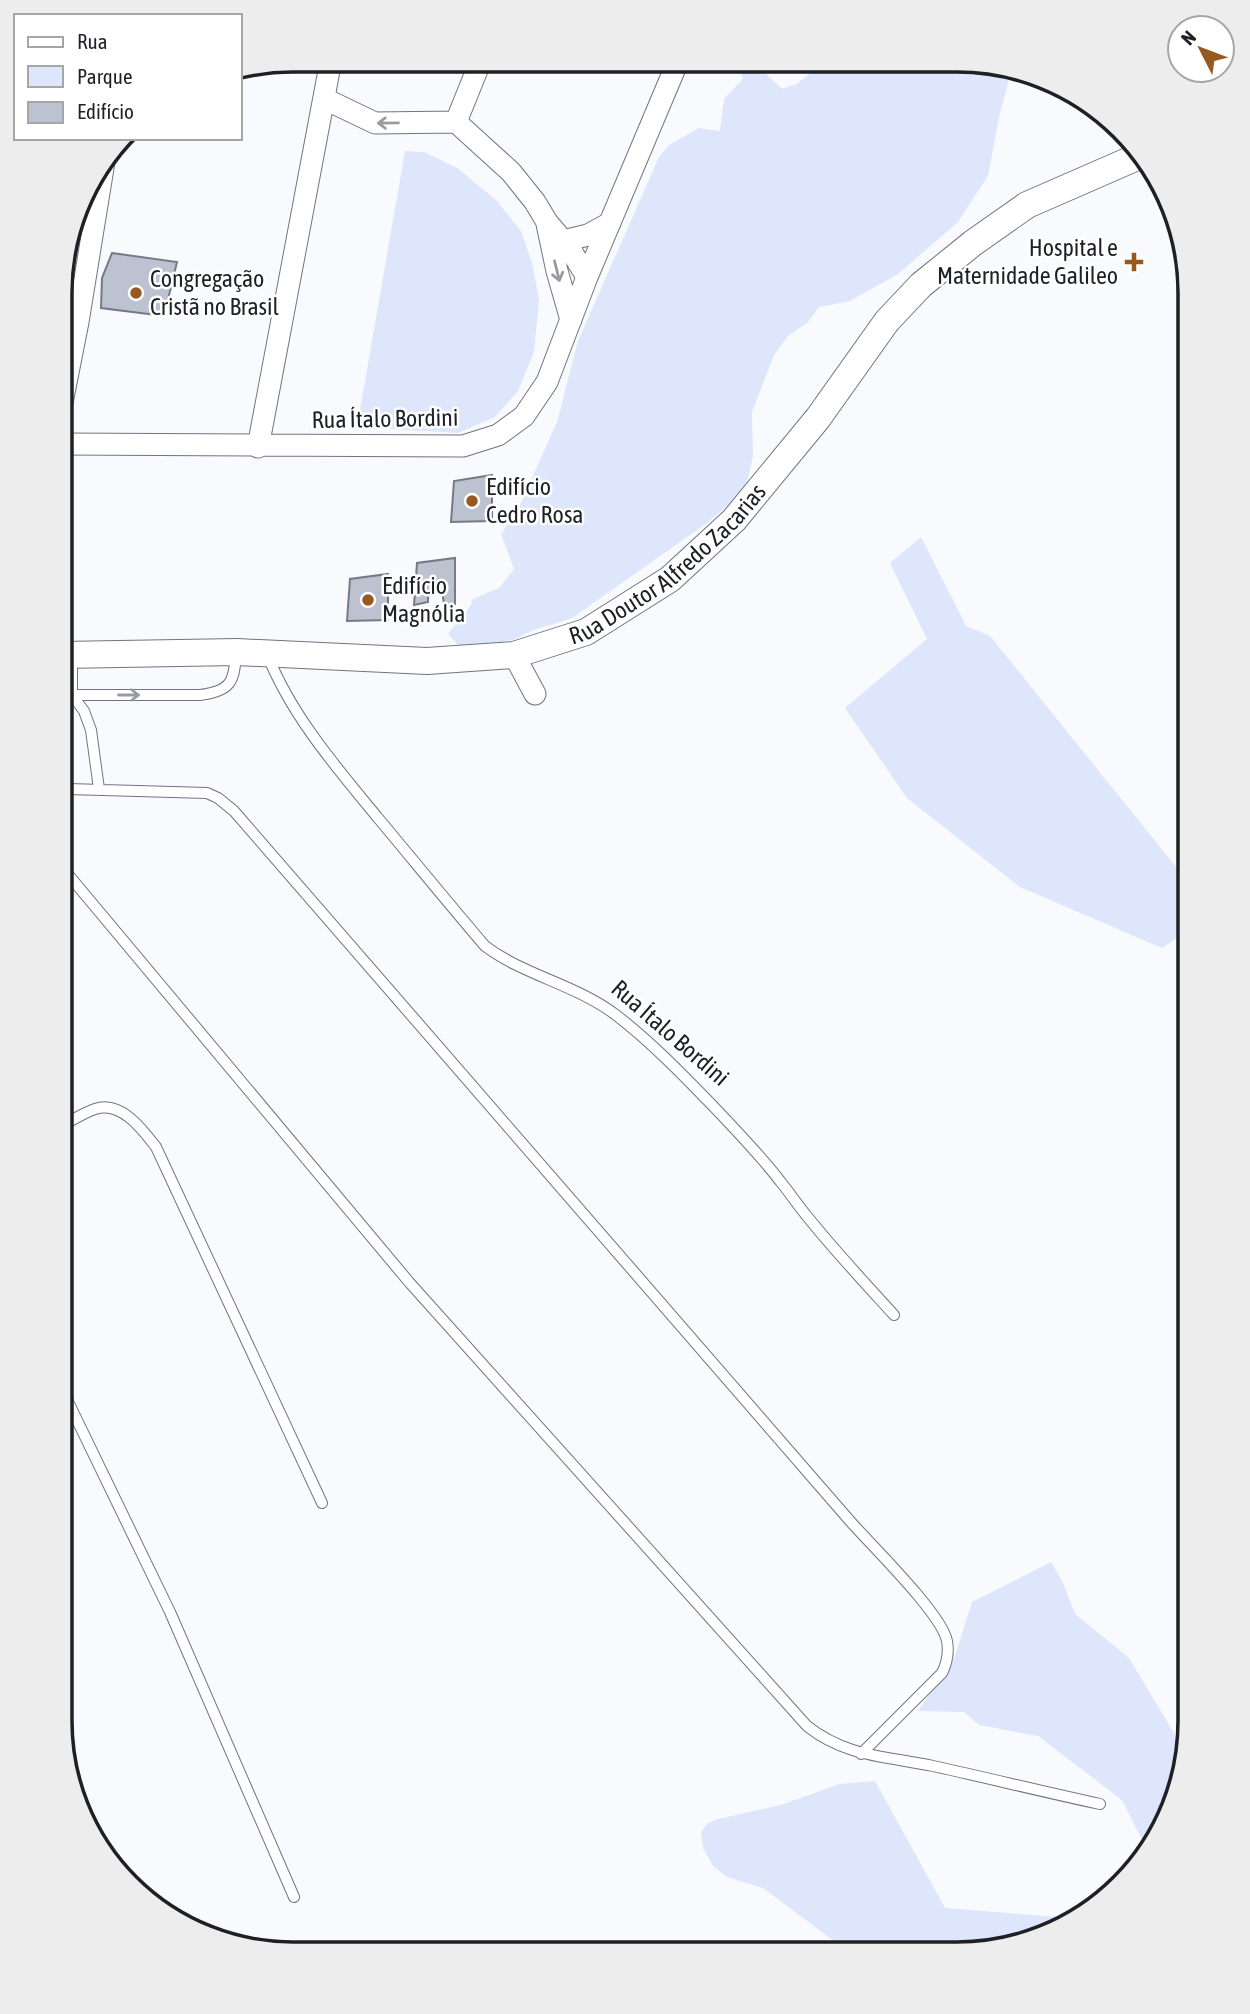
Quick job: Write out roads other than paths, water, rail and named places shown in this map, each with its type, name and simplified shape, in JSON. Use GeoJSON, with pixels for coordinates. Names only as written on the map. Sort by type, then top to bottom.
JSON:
{"type":"FeatureCollection","features":[{"type":"Feature","properties":{"kind":"street"},"geometry":{"type":"LineString","coordinates":[[258,447],[329,72]]}},
{"type":"Feature","properties":{"kind":"street"},"geometry":{"type":"LineString","coordinates":[[456,122],[476,72]]}},
{"type":"Feature","properties":{"kind":"street","name":"Rua Ítalo Bordini"},"geometry":{"type":"LineString","coordinates":[[72,444],[463,446],[498,435],[524,416],[547,382],[587,277],[673,72]]}},
{"type":"Feature","properties":{"kind":"street"},"geometry":{"type":"LineString","coordinates":[[325,99],[375,123],[456,122],[511,172],[570,249],[587,277]]}},
{"type":"Feature","properties":{"kind":"street","name":"Rua Doutor Alfredo Zacarias"},"geometry":{"type":"LineString","coordinates":[[72,655],[237,652],[427,661],[514,655],[586,632],[670,579],[734,520],[818,418],[887,321],[921,285],[973,243],[1027,205],[1133,159]]}},
{"type":"Feature","properties":{"kind":"street"},"geometry":{"type":"LineString","coordinates":[[72,353],[101,183]]}},
{"type":"Feature","properties":{"kind":"street"},"geometry":{"type":"LineString","coordinates":[[547,222],[571,320]]}},
{"type":"Feature","properties":{"kind":"street"},"geometry":{"type":"LineString","coordinates":[[563,241],[588,235],[610,223]]}},
{"type":"Feature","properties":{"kind":"street"},"geometry":{"type":"LineString","coordinates":[[72,305],[78,323]]}},
{"type":"Feature","properties":{"kind":"street"},"geometry":{"type":"LineString","coordinates":[[514,655],[535,694]]}},
{"type":"Feature","properties":{"kind":"lane"},"geometry":{"type":"LineString","coordinates":[[72,695],[214,693],[232,682],[237,652]]}},
{"type":"Feature","properties":{"kind":"lane","name":"Rua Ítalo Bordini"},"geometry":{"type":"LineString","coordinates":[[267,654],[278,682],[347,781],[485,946],[499,957],[596,1001],[677,1069],[754,1150],[805,1214],[894,1315]]}},
{"type":"Feature","properties":{"kind":"lane"},"geometry":{"type":"LineString","coordinates":[[72,700],[84,711],[91,730],[99,789]]}},
{"type":"Feature","properties":{"kind":"lane"},"geometry":{"type":"LineString","coordinates":[[72,789],[207,793],[234,811],[933,1614],[947,1640],[947,1662],[942,1673],[860,1754]]}},
{"type":"Feature","properties":{"kind":"lane"},"geometry":{"type":"LineString","coordinates":[[72,879],[409,1282],[807,1726],[822,1738],[860,1754],[916,1762],[1100,1804]]}},
{"type":"Feature","properties":{"kind":"lane"},"geometry":{"type":"LineString","coordinates":[[72,1121],[97,1108],[118,1110],[139,1125],[156,1147],[322,1503]]}},
{"type":"Feature","properties":{"kind":"lane"},"geometry":{"type":"LineString","coordinates":[[72,1410],[170,1612],[294,1897]]}},
{"type":"Feature","properties":{"kind":"place","name":"Hospital e Maternidade Galileo"},"geometry":{"type":"Point","coordinates":[1134,262]}},
{"type":"Feature","properties":{"kind":"place","name":"Congregação Cristã no Brasil"},"geometry":{"type":"Point","coordinates":[136,293]}},
{"type":"Feature","properties":{"kind":"place","name":"Edifício Cedro Rosa"},"geometry":{"type":"Point","coordinates":[472,501]}},
{"type":"Feature","properties":{"kind":"place","name":"Edifício Magnólia"},"geometry":{"type":"Point","coordinates":[368,600]}}]}
